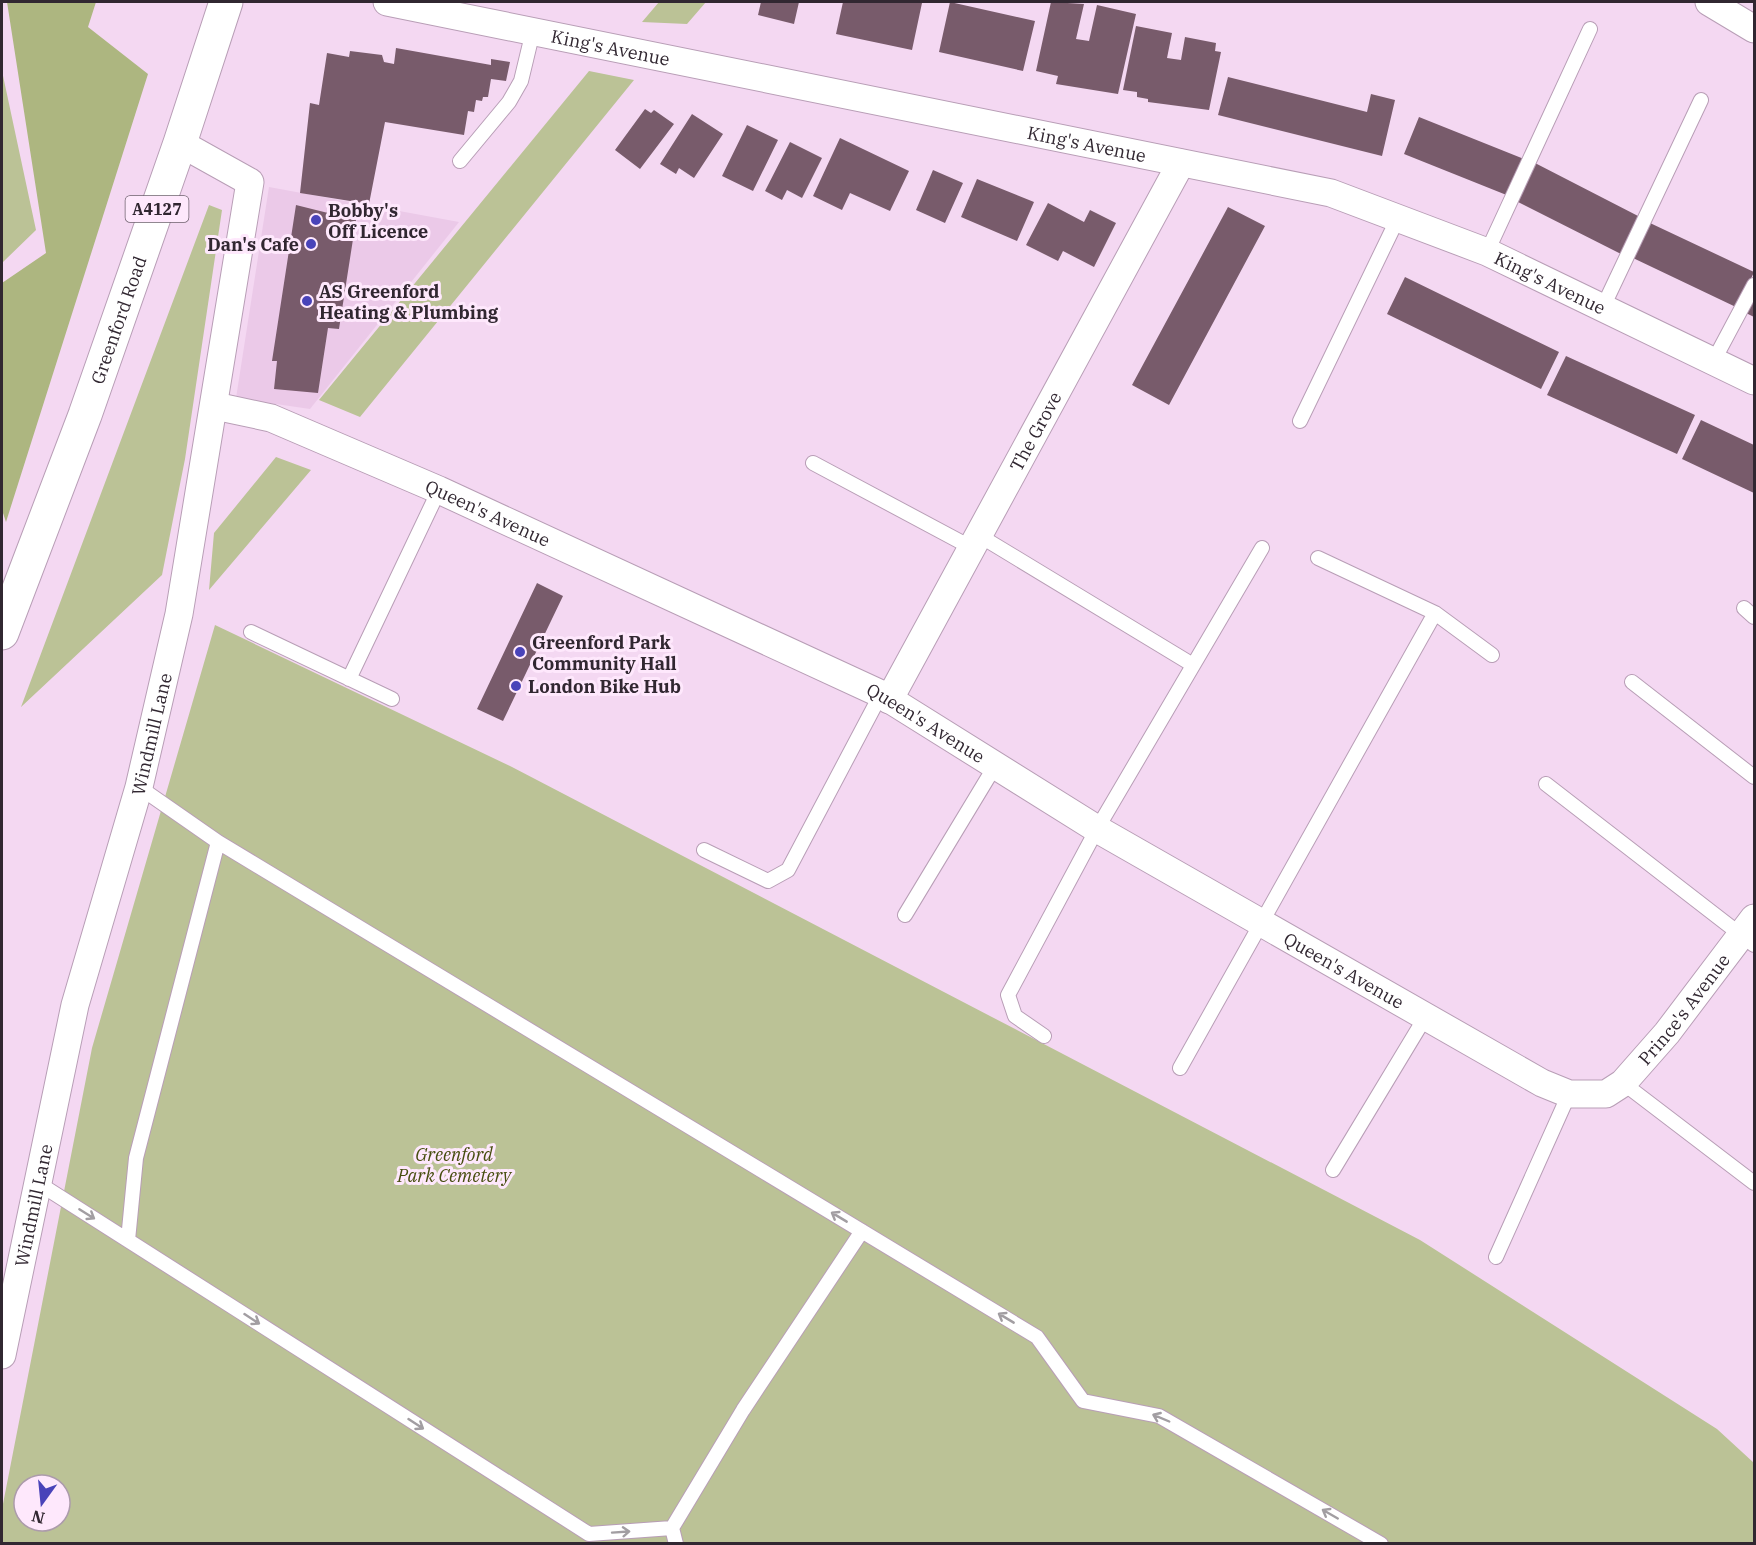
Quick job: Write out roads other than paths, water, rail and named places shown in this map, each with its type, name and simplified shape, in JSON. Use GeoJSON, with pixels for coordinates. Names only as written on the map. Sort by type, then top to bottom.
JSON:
{"type":"FeatureCollection","features":[{"type":"Feature","properties":{"kind":"main road","name":"Greenford Road"},"geometry":{"type":"LineString","coordinates":[[2,633],[85,415],[180,143],[226,2]]}},
{"type":"Feature","properties":{"kind":"street","name":"King's Avenue"},"geometry":{"type":"LineString","coordinates":[[387,2],[1332,193],[1487,252],[1755,381]]}},
{"type":"Feature","properties":{"kind":"street"},"geometry":{"type":"LineString","coordinates":[[1709,2],[1755,29]]}},
{"type":"Feature","properties":{"kind":"street","name":"Windmill Lane"},"geometry":{"type":"LineString","coordinates":[[2,1355],[75,1005],[139,787],[179,614],[250,182],[180,143]]}},
{"type":"Feature","properties":{"kind":"street","name":"The Grove"},"geometry":{"type":"LineString","coordinates":[[885,697],[977,542],[1181,163]]}},
{"type":"Feature","properties":{"kind":"street","name":"Queen's Avenue"},"geometry":{"type":"LineString","coordinates":[[215,406],[271,418],[439,490],[885,697],[1097,829],[1542,1083],[1569,1094],[1615,1089]]}},
{"type":"Feature","properties":{"kind":"street","name":"Prince's Avenue"},"geometry":{"type":"LineString","coordinates":[[1615,1089],[1666,1033],[1750,932]]}},
{"type":"Feature","properties":{"kind":"lane"},"geometry":{"type":"LineString","coordinates":[[1487,252],[1590,29]]}},
{"type":"Feature","properties":{"kind":"lane"},"geometry":{"type":"LineString","coordinates":[[460,160],[509,102],[521,81],[533,31]]}},
{"type":"Feature","properties":{"kind":"lane"},"geometry":{"type":"LineString","coordinates":[[1603,307],[1701,100]]}},
{"type":"Feature","properties":{"kind":"lane"},"geometry":{"type":"LineString","coordinates":[[1300,421],[1398,218]]}},
{"type":"Feature","properties":{"kind":"lane"},"geometry":{"type":"LineString","coordinates":[[1713,362],[1755,285]]}},
{"type":"Feature","properties":{"kind":"lane"},"geometry":{"type":"LineString","coordinates":[[813,463],[977,542],[1193,665]]}},
{"type":"Feature","properties":{"kind":"lane"},"geometry":{"type":"LineString","coordinates":[[349,679],[439,490]]}},
{"type":"Feature","properties":{"kind":"lane"},"geometry":{"type":"LineString","coordinates":[[1044,1036],[1015,1016],[1008,995],[1097,829],[1262,548]]}},
{"type":"Feature","properties":{"kind":"lane"},"geometry":{"type":"LineString","coordinates":[[1318,558],[1435,613],[1492,655]]}},
{"type":"Feature","properties":{"kind":"lane"},"geometry":{"type":"LineString","coordinates":[[1180,1068],[1435,613]]}},
{"type":"Feature","properties":{"kind":"lane"},"geometry":{"type":"LineString","coordinates":[[251,632],[392,699]]}},
{"type":"Feature","properties":{"kind":"lane"},"geometry":{"type":"LineString","coordinates":[[1632,682],[1755,777]]}},
{"type":"Feature","properties":{"kind":"lane"},"geometry":{"type":"LineString","coordinates":[[704,850],[768,880],[788,870],[885,697]]}},
{"type":"Feature","properties":{"kind":"lane"},"geometry":{"type":"LineString","coordinates":[[905,915],[995,766]]}},
{"type":"Feature","properties":{"kind":"lane"},"geometry":{"type":"LineString","coordinates":[[1546,784],[1750,932]]}},
{"type":"Feature","properties":{"kind":"lane"},"geometry":{"type":"LineString","coordinates":[[139,787],[218,842],[1037,1337],[1083,1401],[1160,1416],[1381,1544]]}},
{"type":"Feature","properties":{"kind":"lane"},"geometry":{"type":"LineString","coordinates":[[128,1240],[136,1158],[218,842]]}},
{"type":"Feature","properties":{"kind":"lane"},"geometry":{"type":"LineString","coordinates":[[1333,1170],[1426,1016]]}},
{"type":"Feature","properties":{"kind":"lane"},"geometry":{"type":"LineString","coordinates":[[1615,1089],[1755,1183]]}},
{"type":"Feature","properties":{"kind":"lane"},"geometry":{"type":"LineString","coordinates":[[1496,1257],[1569,1094]]}},
{"type":"Feature","properties":{"kind":"lane"},"geometry":{"type":"LineString","coordinates":[[38,1183],[591,1539],[672,1528]]}},
{"type":"Feature","properties":{"kind":"lane"},"geometry":{"type":"LineString","coordinates":[[676,1544],[672,1528],[743,1410],[862,1231]]}},
{"type":"Feature","properties":{"kind":"place","name":"Bobby's Off Licence"},"geometry":{"type":"Point","coordinates":[316,220]}},
{"type":"Feature","properties":{"kind":"place","name":"Dan's Cafe"},"geometry":{"type":"Point","coordinates":[311,244]}},
{"type":"Feature","properties":{"kind":"place","name":"AS Greenford Heating & Plumbing"},"geometry":{"type":"Point","coordinates":[307,301]}},
{"type":"Feature","properties":{"kind":"place","name":"Greenford Park Community Hall"},"geometry":{"type":"Point","coordinates":[520,652]}},
{"type":"Feature","properties":{"kind":"place","name":"London Bike Hub"},"geometry":{"type":"Point","coordinates":[516,686]}},
{"type":"Feature","properties":{"kind":"park label","name":"Greenford Park Cemetery"},"geometry":{"type":"Point","coordinates":[454,1164]}}]}
